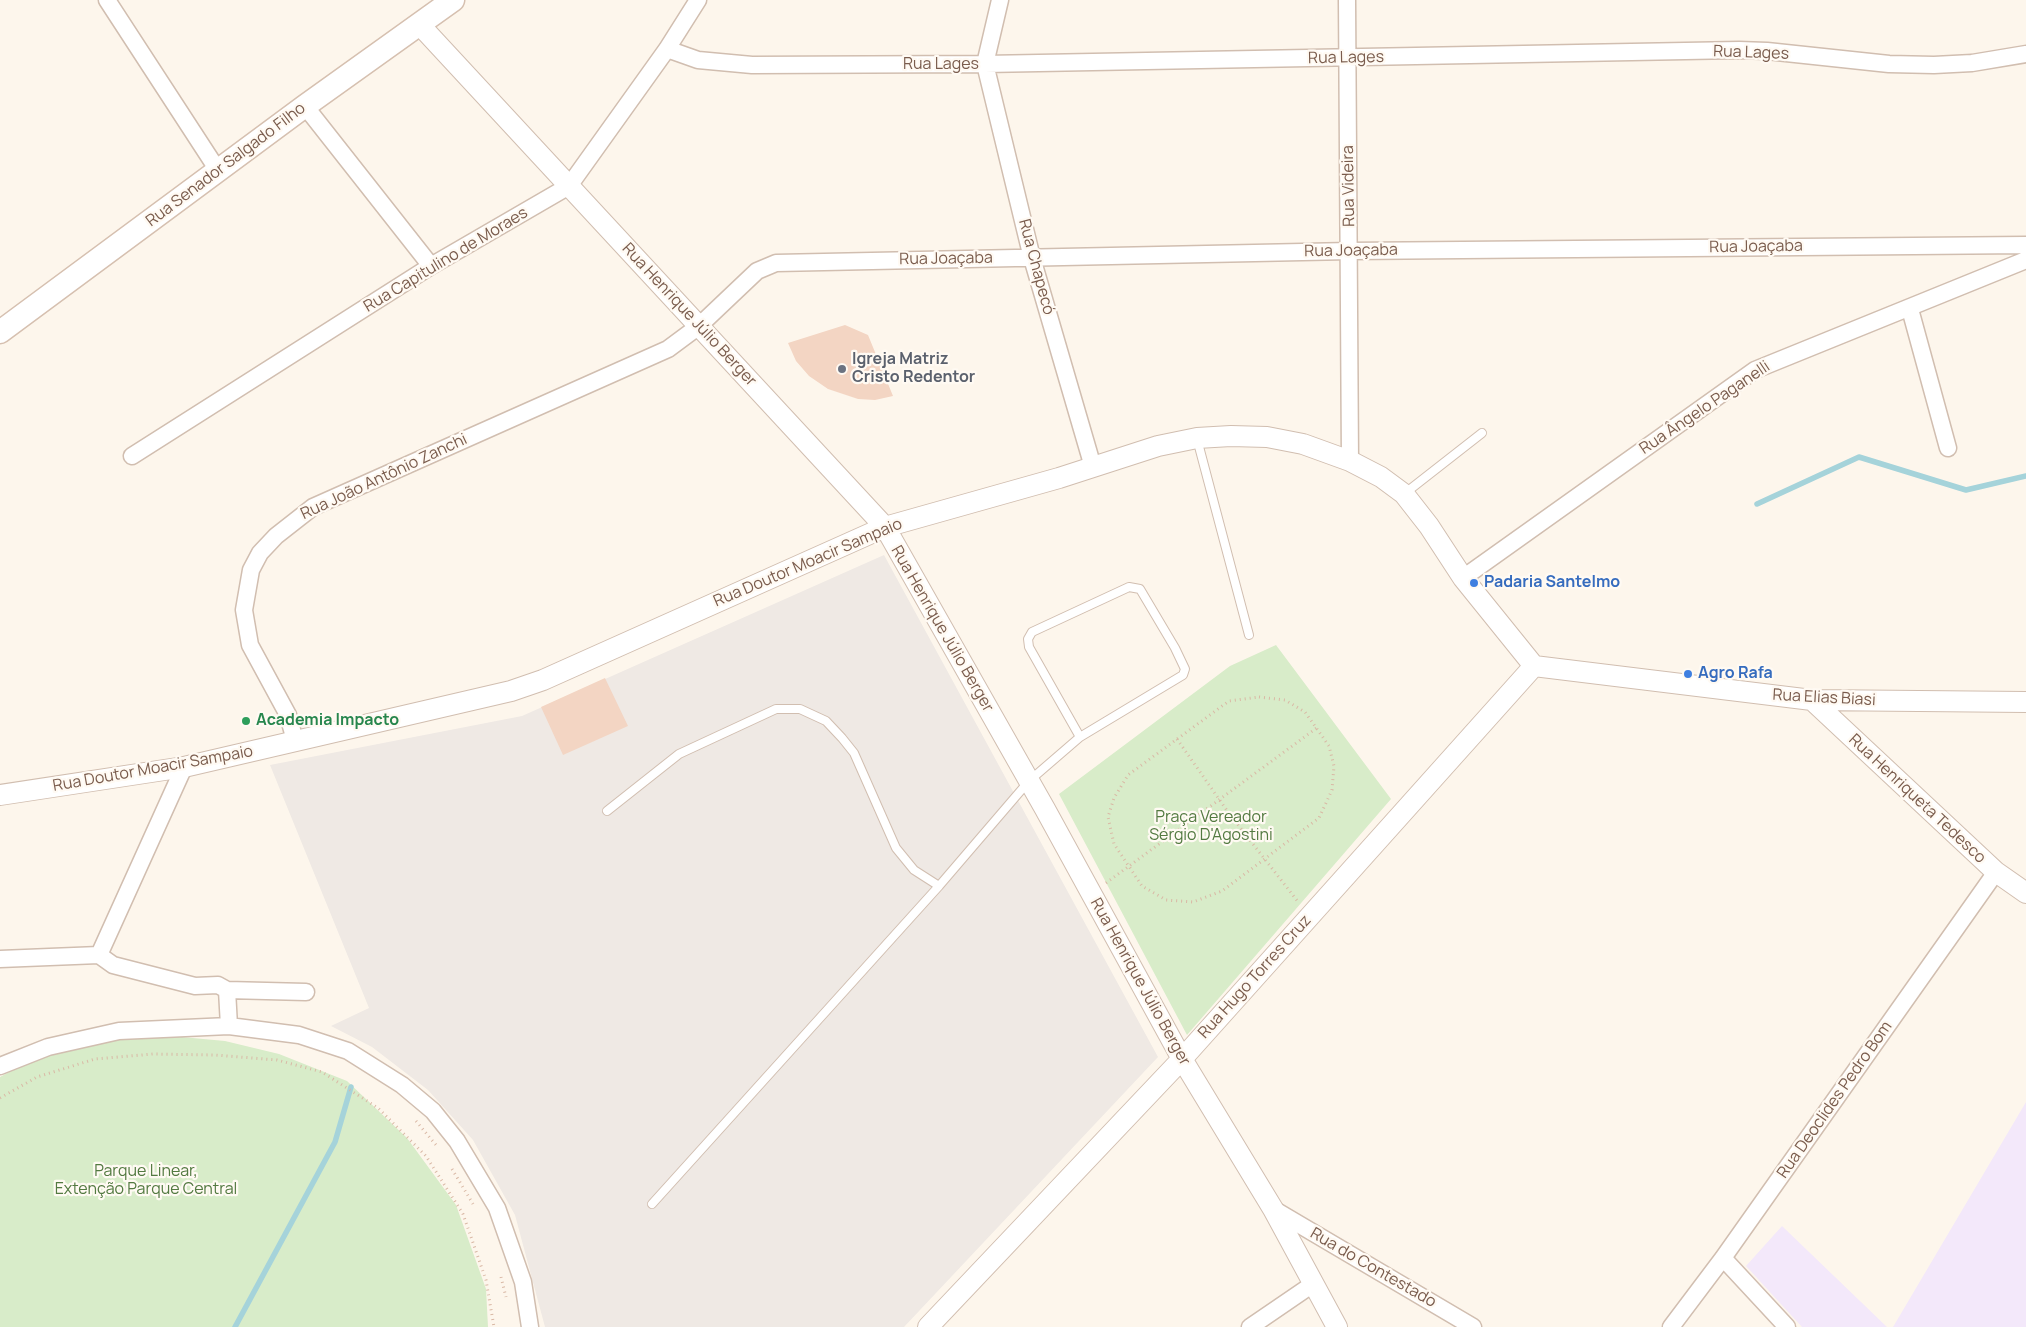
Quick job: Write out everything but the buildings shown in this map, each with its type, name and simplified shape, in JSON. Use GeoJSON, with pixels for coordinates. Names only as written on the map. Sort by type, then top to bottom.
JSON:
{"type":"FeatureCollection","features":[{"type":"Feature","properties":{"kind":"main road","name":"Rua Senador Salgado Filho"},"geometry":{"type":"LineString","coordinates":[[0,332],[219,172],[305,106],[453,0]]}},
{"type":"Feature","properties":{"kind":"street"},"geometry":{"type":"LineString","coordinates":[[107,0],[219,172]]}},
{"type":"Feature","properties":{"kind":"street","name":"Rua Capitulino de Moraes"},"geometry":{"type":"LineString","coordinates":[[132,456],[431,266],[569,186],[667,49],[698,0]]}},
{"type":"Feature","properties":{"kind":"street"},"geometry":{"type":"LineString","coordinates":[[985,64],[1000,0]]}},
{"type":"Feature","properties":{"kind":"street","name":"Rua Videira"},"geometry":{"type":"LineString","coordinates":[[1346,0],[1350,251],[1350,461]]}},
{"type":"Feature","properties":{"kind":"street","name":"Rua Henrique Júlio Berger"},"geometry":{"type":"LineString","coordinates":[[419,24],[884,526],[1029,781],[1182,1059],[1273,1209],[1337,1327]]}},
{"type":"Feature","properties":{"kind":"street","name":"Rua Lages"},"geometry":{"type":"LineString","coordinates":[[667,49],[698,60],[721,64],[985,64],[1739,50],[1768,51],[1889,64],[1934,65],[1972,62],[2026,54]]}},
{"type":"Feature","properties":{"kind":"street","name":"Rua Chapecó"},"geometry":{"type":"LineString","coordinates":[[985,64],[1032,258],[1093,467]]}},
{"type":"Feature","properties":{"kind":"street"},"geometry":{"type":"LineString","coordinates":[[305,106],[431,266]]}},
{"type":"Feature","properties":{"kind":"street","name":"Rua Joaçaba"},"geometry":{"type":"LineString","coordinates":[[699,326],[757,272],[776,263],[1350,251],[2026,245]]}},
{"type":"Feature","properties":{"kind":"street","name":"Rua Ângelo Paganelli"},"geometry":{"type":"LineString","coordinates":[[1463,578],[1754,370],[2026,260]]}},
{"type":"Feature","properties":{"kind":"street"},"geometry":{"type":"LineString","coordinates":[[1910,308],[1948,448]]}},
{"type":"Feature","properties":{"kind":"street","name":"Rua João Antônio Zanchi"},"geometry":{"type":"LineString","coordinates":[[295,741],[285,710],[250,645],[244,610],[251,570],[260,553],[276,536],[313,507],[656,355],[683,340],[699,326]]}},
{"type":"Feature","properties":{"kind":"street","name":"Rua Doutor Moacir Sampaio"},"geometry":{"type":"LineString","coordinates":[[0,795],[184,766],[484,698],[543,680],[884,526],[1093,467],[1158,446],[1197,438],[1231,436],[1267,437],[1303,444],[1350,461],[1381,477],[1404,494],[1429,526],[1463,578],[1534,666]]}},
{"type":"Feature","properties":{"kind":"street","name":"Rua Elias Biasi"},"geometry":{"type":"LineString","coordinates":[[1534,666],[1812,700],[2026,702]]}},
{"type":"Feature","properties":{"kind":"street","name":"Rua Hugo Torres Cruz"},"geometry":{"type":"LineString","coordinates":[[928,1327],[1182,1059],[1534,666]]}},
{"type":"Feature","properties":{"kind":"street","name":"Rua Henriqueta Tedesco"},"geometry":{"type":"LineString","coordinates":[[1812,700],[1996,872],[2026,893]]}},
{"type":"Feature","properties":{"kind":"street"},"geometry":{"type":"LineString","coordinates":[[99,954],[184,766]]}},
{"type":"Feature","properties":{"kind":"street","name":"Rua Deoclides Pedro Bom"},"geometry":{"type":"LineString","coordinates":[[1671,1327],[1723,1258],[1996,872]]}},
{"type":"Feature","properties":{"kind":"street"},"geometry":{"type":"LineString","coordinates":[[0,959],[99,954],[113,965],[195,986],[218,985],[227,990],[306,992]]}},
{"type":"Feature","properties":{"kind":"street"},"geometry":{"type":"LineString","coordinates":[[227,990],[229,1026]]}},
{"type":"Feature","properties":{"kind":"street"},"geometry":{"type":"LineString","coordinates":[[0,1066],[48,1047],[119,1031],[229,1026],[299,1035],[348,1051],[402,1085],[433,1111],[457,1141],[497,1208],[523,1282],[530,1327]]}},
{"type":"Feature","properties":{"kind":"street","name":"Rua do Contestado"},"geometry":{"type":"LineString","coordinates":[[1273,1209],[1473,1327]]}},
{"type":"Feature","properties":{"kind":"street"},"geometry":{"type":"LineString","coordinates":[[1723,1258],[1787,1327]]}},
{"type":"Feature","properties":{"kind":"street"},"geometry":{"type":"LineString","coordinates":[[1250,1327],[1313,1284]]}},
{"type":"Feature","properties":{"kind":"lane"},"geometry":{"type":"LineString","coordinates":[[1404,494],[1482,433]]}},
{"type":"Feature","properties":{"kind":"lane"},"geometry":{"type":"LineString","coordinates":[[1197,438],[1249,635]]}},
{"type":"Feature","properties":{"kind":"lane"},"geometry":{"type":"LineString","coordinates":[[652,1204],[939,886],[1029,781],[1080,737],[1176,681],[1183,675],[1185,670],[1175,648],[1140,589],[1129,587],[1032,632],[1028,639],[1029,646],[1080,737]]}},
{"type":"Feature","properties":{"kind":"lane"},"geometry":{"type":"LineString","coordinates":[[607,811],[679,754],[776,709],[800,709],[826,721],[854,753],[896,848],[914,870],[939,886]]}},
{"type":"Feature","properties":{"kind":"path"},"geometry":{"type":"LineString","coordinates":[[1259,697],[1285,700],[1304,712],[1318,728],[1329,746],[1334,766],[1332,790],[1320,818],[1222,891],[1193,902],[1166,900],[1142,886],[1114,844],[1108,817],[1114,798],[1128,775],[1229,702],[1259,697]]}},
{"type":"Feature","properties":{"kind":"path"},"geometry":{"type":"LineString","coordinates":[[1101,886],[1318,728]]}},
{"type":"Feature","properties":{"kind":"path"},"geometry":{"type":"LineString","coordinates":[[1177,739],[1219,799],[1309,916]]}},
{"type":"Feature","properties":{"kind":"path"},"geometry":{"type":"LineString","coordinates":[[0,1098],[38,1076],[95,1059],[153,1054],[215,1055],[278,1060],[322,1072],[378,1108],[426,1156],[463,1214],[486,1280],[494,1327]]}},
{"type":"Feature","properties":{"kind":"path"},"geometry":{"type":"LineString","coordinates":[[411,1116],[440,1150]]}},
{"type":"Feature","properties":{"kind":"path"},"geometry":{"type":"LineString","coordinates":[[450,1165],[462,1190],[474,1206]]}},
{"type":"Feature","properties":{"kind":"path"},"geometry":{"type":"LineString","coordinates":[[500,1273],[507,1300]]}},
{"type":"Feature","properties":{"kind":"shaded area"},"geometry":{"type":"Polygon","coordinates":[[[884,555],[1158,1057],[904,1327],[545,1327],[515,1215],[473,1140],[428,1090],[372,1047],[331,1026],[369,1008],[270,765],[522,716],[884,555]]]}},
{"type":"Feature","properties":{"kind":"shaded area"},"geometry":{"type":"Polygon","coordinates":[[[2026,1102],[2026,1327],[1893,1327],[2026,1102]]]}},
{"type":"Feature","properties":{"kind":"shaded area"},"geometry":{"type":"Polygon","coordinates":[[[1782,1226],[1887,1327],[1802,1327],[1746,1266],[1782,1226]]]}},
{"type":"Feature","properties":{"kind":"green space","name":"Praça Vereador Sérgio D'Agostini"},"geometry":{"type":"Polygon","coordinates":[[[1276,645],[1391,799],[1187,1035],[1059,794],[1230,666],[1276,645]]]}},
{"type":"Feature","properties":{"kind":"green space","name":"Parque Linear, Extenção Parque Central"},"geometry":{"type":"Polygon","coordinates":[[[149,1034],[225,1041],[279,1054],[347,1081],[407,1138],[456,1205],[486,1289],[488,1327],[0,1327],[0,1077],[22,1065],[94,1038],[149,1034]]]}},
{"type":"Feature","properties":{"kind":"waterway"},"geometry":{"type":"LineString","coordinates":[[1757,504],[1859,457],[1966,490],[2026,476]]}},
{"type":"Feature","properties":{"kind":"waterway"},"geometry":{"type":"LineString","coordinates":[[235,1327],[335,1142],[351,1087]]}},
{"type":"Feature","properties":{"kind":"place","name":"Igreja Matriz Cristo Redentor"},"geometry":{"type":"Point","coordinates":[842,369]}},
{"type":"Feature","properties":{"kind":"place","name":"Padaria Santelmo"},"geometry":{"type":"Point","coordinates":[1474,583]}},
{"type":"Feature","properties":{"kind":"place","name":"Agro Rafa"},"geometry":{"type":"Point","coordinates":[1688,674]}},
{"type":"Feature","properties":{"kind":"place","name":"Academia Impacto"},"geometry":{"type":"Point","coordinates":[246,721]}}]}
